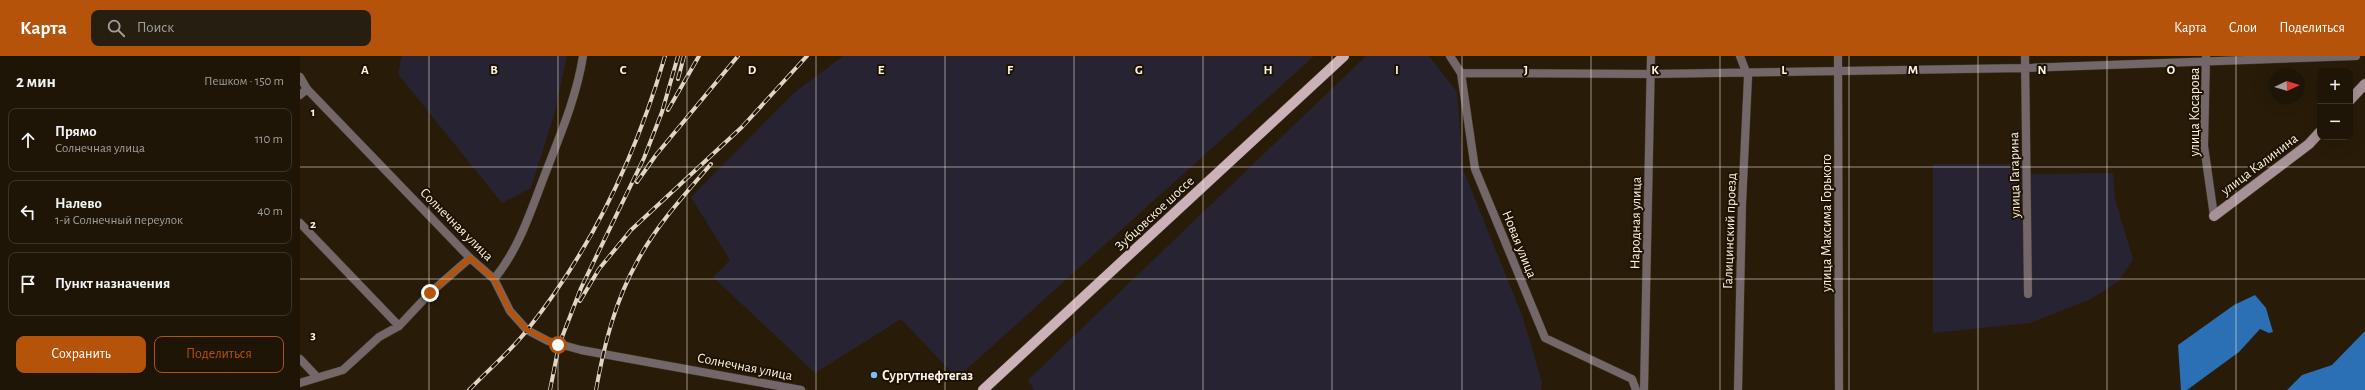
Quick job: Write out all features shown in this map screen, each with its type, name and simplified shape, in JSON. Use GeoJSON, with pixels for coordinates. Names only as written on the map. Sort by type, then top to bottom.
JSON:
{"type":"FeatureCollection","features":[{"type":"Feature","properties":{"kind":"main road","name":"Зубцовское шоссе"},"geometry":{"type":"LineString","coordinates":[[983,390],[1344,56]]}},
{"type":"Feature","properties":{"kind":"street"},"geometry":{"type":"LineString","coordinates":[[494,279],[513,252],[535,200],[562,129],[583,56]]}},
{"type":"Feature","properties":{"kind":"street","name":"Новая улица"},"geometry":{"type":"LineString","coordinates":[[1450,56],[1461,73],[1475,169],[1545,338],[1632,379],[1636,390]]}},
{"type":"Feature","properties":{"kind":"street","name":"Народная улица"},"geometry":{"type":"LineString","coordinates":[[1644,390],[1651,56]]}},
{"type":"Feature","properties":{"kind":"street"},"geometry":{"type":"LineString","coordinates":[[1740,56],[1740,60],[1746,73]]}},
{"type":"Feature","properties":{"kind":"street","name":"улица Максима Горького"},"geometry":{"type":"LineString","coordinates":[[1838,56],[1839,390]]}},
{"type":"Feature","properties":{"kind":"street","name":"улица Гагарина"},"geometry":{"type":"LineString","coordinates":[[2025,56],[2028,294]]}},
{"type":"Feature","properties":{"kind":"street"},"geometry":{"type":"LineString","coordinates":[[1461,73],[1651,74],[2025,68],[2206,59],[2356,56]]}},
{"type":"Feature","properties":{"kind":"street","name":"улица Косарова"},"geometry":{"type":"LineString","coordinates":[[2206,59],[2204,146],[2214,216]]}},
{"type":"Feature","properties":{"kind":"street","name":"Галицинский проезд"},"geometry":{"type":"LineString","coordinates":[[1738,390],[1746,73]]}},
{"type":"Feature","properties":{"kind":"street","name":"Солнечная улица"},"geometry":{"type":"LineString","coordinates":[[300,77],[307,89],[470,258],[494,279],[510,311],[527,330],[548,342],[581,350],[801,390]]}},
{"type":"Feature","properties":{"kind":"street"},"geometry":{"type":"LineString","coordinates":[[2353,97],[2365,84]]}},
{"type":"Feature","properties":{"kind":"street"},"geometry":{"type":"LineString","coordinates":[[300,95],[307,89]]}},
{"type":"Feature","properties":{"kind":"street","name":"улица Калинина"},"geometry":{"type":"LineString","coordinates":[[2214,216],[2309,144],[2317,135]]}},
{"type":"Feature","properties":{"kind":"street"},"geometry":{"type":"LineString","coordinates":[[300,222],[399,326]]}},
{"type":"Feature","properties":{"kind":"street"},"geometry":{"type":"LineString","coordinates":[[300,383],[343,370],[379,337],[399,326],[430,293],[470,258]]}},
{"type":"Feature","properties":{"kind":"street"},"geometry":{"type":"LineString","coordinates":[[300,359],[317,377]]}},
{"type":"Feature","properties":{"kind":"shaded area"},"geometry":{"type":"Polygon","coordinates":[[[402,56],[567,56],[554,115],[531,188],[502,203],[398,74],[402,56]]]}},
{"type":"Feature","properties":{"kind":"shaded area"},"geometry":{"type":"Polygon","coordinates":[[[843,56],[1314,56],[957,378],[901,319],[815,373],[713,277],[730,260],[691,197],[795,92],[843,56]]]}},
{"type":"Feature","properties":{"kind":"shaded area"},"geometry":{"type":"Polygon","coordinates":[[[1366,56],[1429,56],[1457,92],[1463,169],[1523,318],[1542,382],[1541,390],[1034,390],[1028,380],[1366,56]]]}},
{"type":"Feature","properties":{"kind":"shaded area"},"geometry":{"type":"Polygon","coordinates":[[[1933,164],[2017,164],[2017,167],[2024,166],[2025,174],[2113,173],[2115,199],[2133,259],[2119,281],[2091,299],[2030,323],[1933,333],[1933,164]]]}},
{"type":"Feature","properties":{"kind":"water"},"geometry":{"type":"Polygon","coordinates":[[[2255,295],[2266,308],[2273,332],[2269,333],[2260,329],[2239,352],[2187,390],[2181,390],[2178,345],[2234,305],[2255,295]]]}},
{"type":"Feature","properties":{"kind":"water"},"geometry":{"type":"Polygon","coordinates":[[[2365,331],[2365,390],[2287,390],[2302,375],[2332,365],[2365,331]]]}},
{"type":"Feature","properties":{"kind":"railway"},"geometry":{"type":"LineString","coordinates":[[469,390],[507,353],[528,329],[573,266],[610,199],[626,165],[665,56]]}},
{"type":"Feature","properties":{"kind":"railway"},"geometry":{"type":"LineString","coordinates":[[550,390],[559,345],[581,288],[644,158],[662,112],[678,56]]}},
{"type":"Feature","properties":{"kind":"railway"},"geometry":{"type":"LineString","coordinates":[[678,79],[684,56]]}},
{"type":"Feature","properties":{"kind":"railway"},"geometry":{"type":"LineString","coordinates":[[668,110],[699,56]]}},
{"type":"Feature","properties":{"kind":"railway"},"geometry":{"type":"LineString","coordinates":[[637,182],[656,155],[738,56]]}},
{"type":"Feature","properties":{"kind":"railway"},"geometry":{"type":"LineString","coordinates":[[580,301],[599,269],[631,230],[742,127],[807,56]]}},
{"type":"Feature","properties":{"kind":"railway"},"geometry":{"type":"LineString","coordinates":[[596,390],[611,324],[623,291],[638,260],[654,234],[681,198],[711,164]]}},
{"type":"Feature","properties":{"kind":"place","name":"Сургутнефтегаз"},"geometry":{"type":"Point","coordinates":[874,375]}},
{"type":"Feature","properties":{"kind":"route"},"geometry":{"type":"LineString","coordinates":[[430,293],[470,258],[494,279],[510,311],[527,330],[548,342],[558,345]]}}]}
